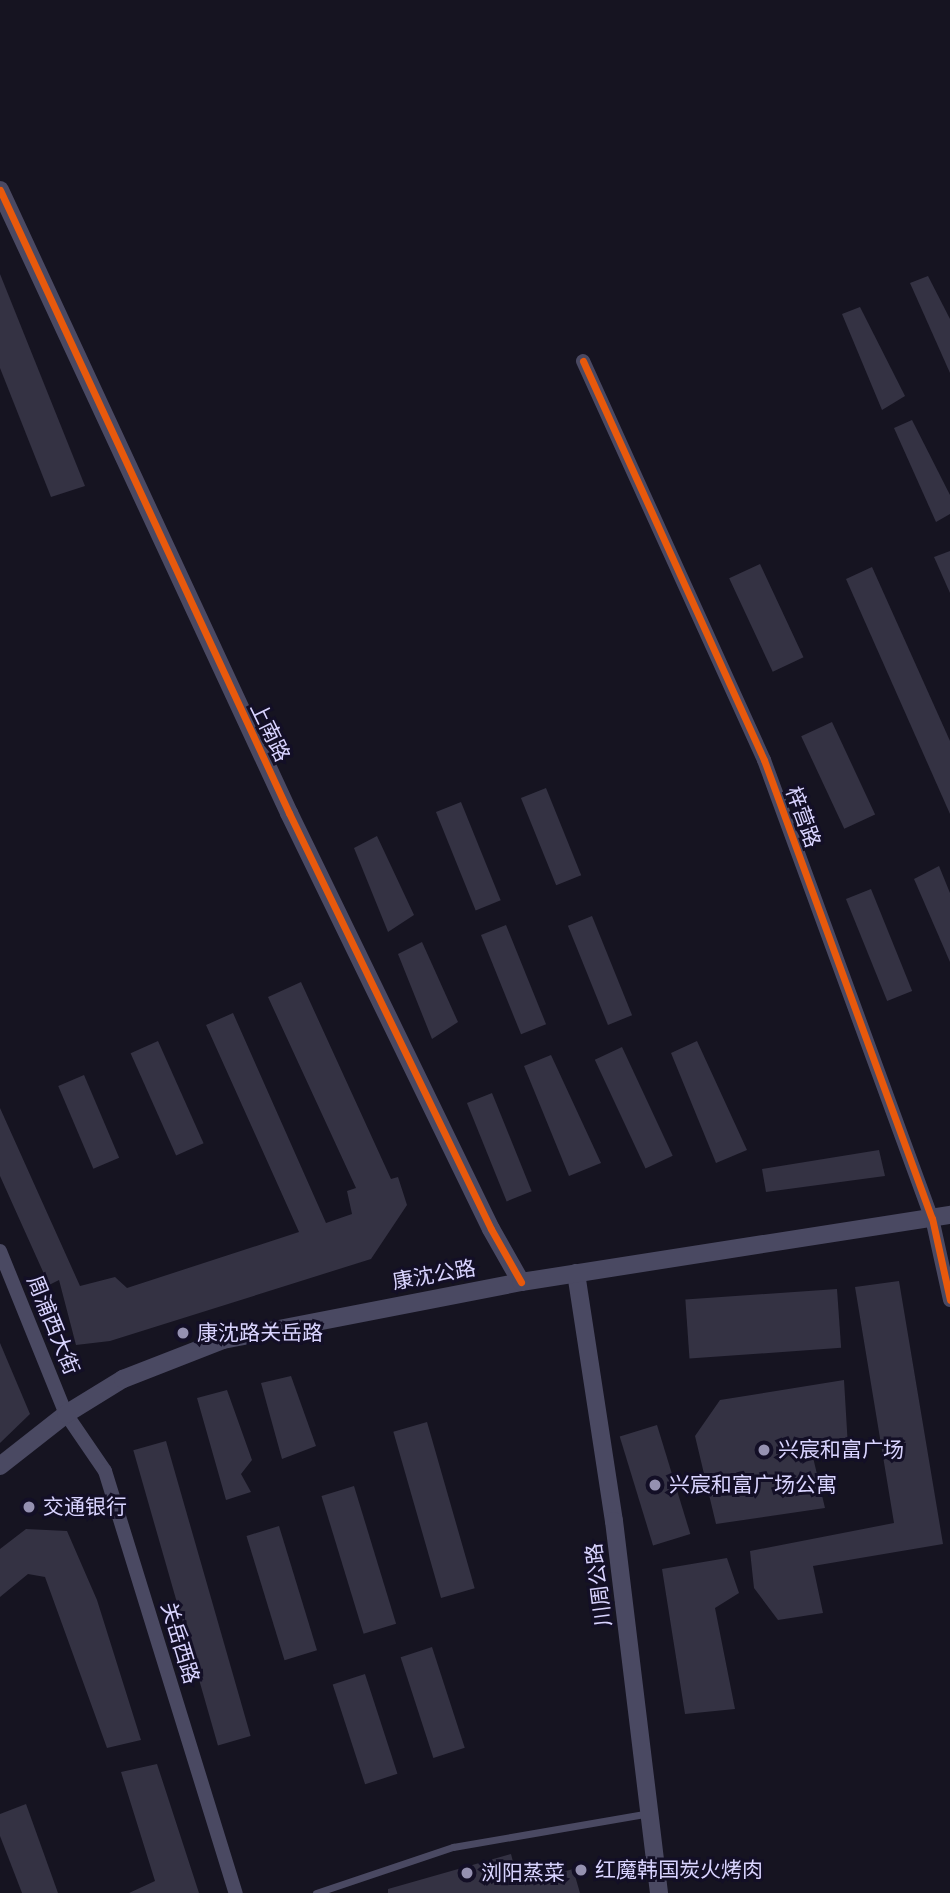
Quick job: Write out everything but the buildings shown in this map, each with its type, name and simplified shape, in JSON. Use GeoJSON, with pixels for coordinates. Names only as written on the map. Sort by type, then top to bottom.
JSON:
{"type":"FeatureCollection","features":[{"type":"Feature","properties":{"kind":"street","name":"上南路"},"geometry":{"type":"LineString","coordinates":[[0,190],[261,754],[461,1169],[522,1282]]}},
{"type":"Feature","properties":{"kind":"street","name":"梓营路"},"geometry":{"type":"LineString","coordinates":[[583,361],[764,760],[932,1218],[950,1300]]}},
{"type":"Feature","properties":{"kind":"street","name":"康沈公路"},"geometry":{"type":"LineString","coordinates":[[0,1466],[66,1414],[123,1379],[223,1340],[522,1282],[950,1215]]}},
{"type":"Feature","properties":{"kind":"street","name":"周浦西大街"},"geometry":{"type":"LineString","coordinates":[[0,1251],[66,1414]]}},
{"type":"Feature","properties":{"kind":"street","name":"川周公路"},"geometry":{"type":"LineString","coordinates":[[576,1273],[614,1521],[659,1893]]}},
{"type":"Feature","properties":{"kind":"street","name":"关岳西路"},"geometry":{"type":"LineString","coordinates":[[66,1414],[105,1471],[236,1893]]}},
{"type":"Feature","properties":{"kind":"lane"},"geometry":{"type":"LineString","coordinates":[[316,1893],[453,1847],[651,1813]]}},
{"type":"Feature","properties":{"kind":"cycle path"},"geometry":{"type":"LineString","coordinates":[[0,190],[289,813],[491,1229],[521,1282]]}},
{"type":"Feature","properties":{"kind":"cycle path"},"geometry":{"type":"LineString","coordinates":[[583,361],[764,760],[932,1218],[950,1300]]}},
{"type":"Feature","properties":{"kind":"place","name":"康沈路关岳路"},"geometry":{"type":"Point","coordinates":[183,1333]}},
{"type":"Feature","properties":{"kind":"place","name":"兴宸和富广场"},"geometry":{"type":"Point","coordinates":[764,1450]}},
{"type":"Feature","properties":{"kind":"place","name":"兴宸和富广场公寓"},"geometry":{"type":"Point","coordinates":[655,1485]}},
{"type":"Feature","properties":{"kind":"place","name":"交通银行"},"geometry":{"type":"Point","coordinates":[29,1507]}},
{"type":"Feature","properties":{"kind":"place","name":"红魔韩国炭火烤肉"},"geometry":{"type":"Point","coordinates":[581,1870]}},
{"type":"Feature","properties":{"kind":"place","name":"浏阳蒸菜"},"geometry":{"type":"Point","coordinates":[467,1873]}}]}
